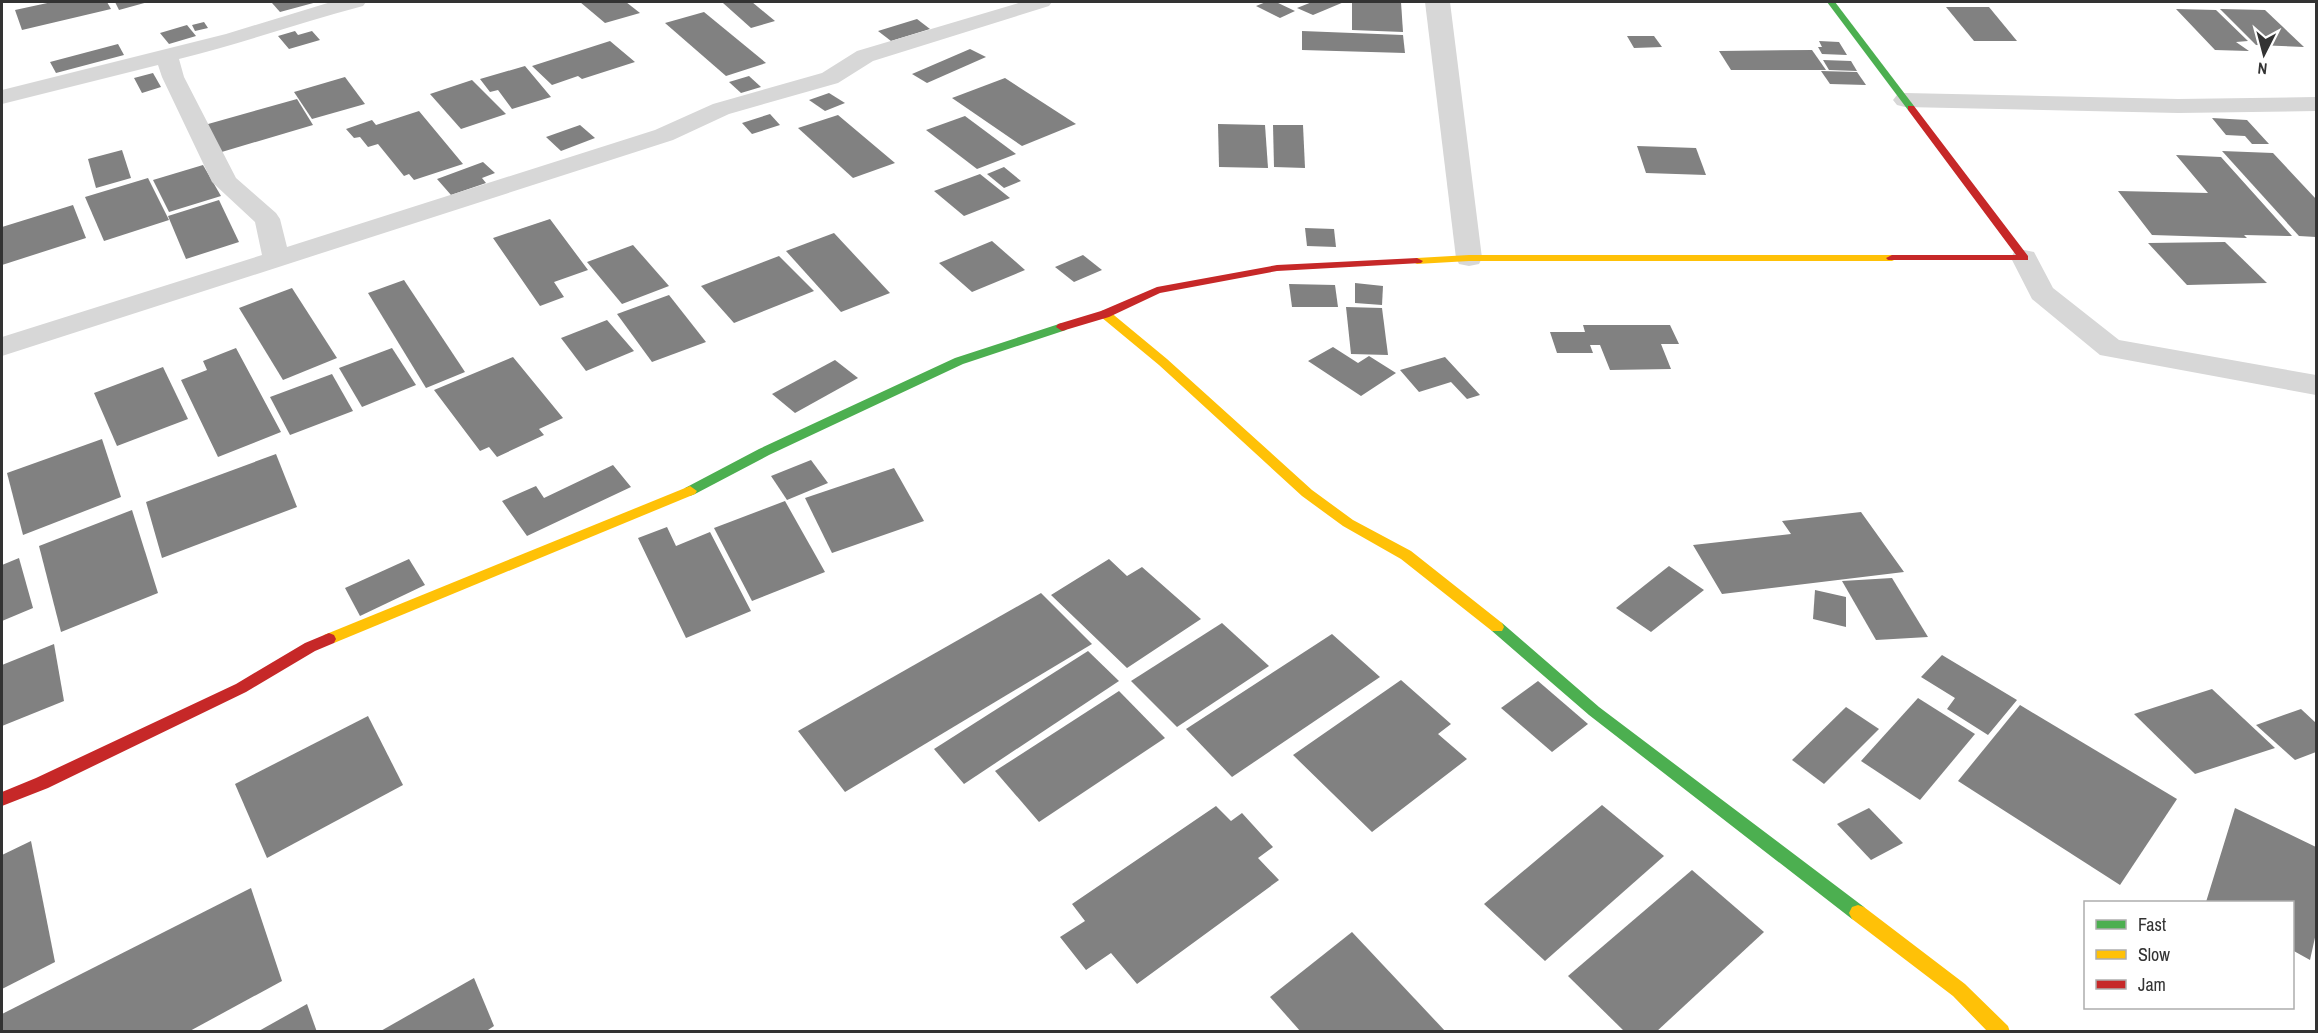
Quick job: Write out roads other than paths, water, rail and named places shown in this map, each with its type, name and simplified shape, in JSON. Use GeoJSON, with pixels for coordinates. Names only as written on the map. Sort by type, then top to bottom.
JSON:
{"type":"FeatureCollection","features":[{"type":"Feature","properties":{"kind":"street"},"geometry":{"type":"LineString","coordinates":[[2,97],[234,39],[317,11],[356,2]]}},
{"type":"Feature","properties":{"kind":"street"},"geometry":{"type":"LineString","coordinates":[[2,347],[664,135],[721,108],[830,78],[866,56],[1042,2]]}},
{"type":"Feature","properties":{"kind":"street"},"geometry":{"type":"LineString","coordinates":[[1435,2],[1469,258]]}},
{"type":"Feature","properties":{"kind":"street"},"geometry":{"type":"LineString","coordinates":[[1440,2],[1469,258]]}},
{"type":"Feature","properties":{"kind":"street"},"geometry":{"type":"LineString","coordinates":[[1831,2],[2024,258],[2042,293],[2110,348],[2316,385]]}},
{"type":"Feature","properties":{"kind":"street"},"geometry":{"type":"LineString","coordinates":[[167,55],[173,77],[225,182],[267,219],[276,258]]}},
{"type":"Feature","properties":{"kind":"street"},"geometry":{"type":"LineString","coordinates":[[1905,100],[2178,106],[2316,104]]}},
{"type":"Feature","properties":{"kind":"street"},"geometry":{"type":"LineString","coordinates":[[2,799],[42,783],[241,688],[310,647],[680,496],[764,452],[958,361],[1105,314],[1157,290],[1277,268],[1469,258],[2024,258]]}},
{"type":"Feature","properties":{"kind":"street"},"geometry":{"type":"LineString","coordinates":[[1105,314],[1163,362],[1307,493],[1348,523],[1406,555],[1468,602],[1594,711],[1959,990],[2001,1032]]}}]}
